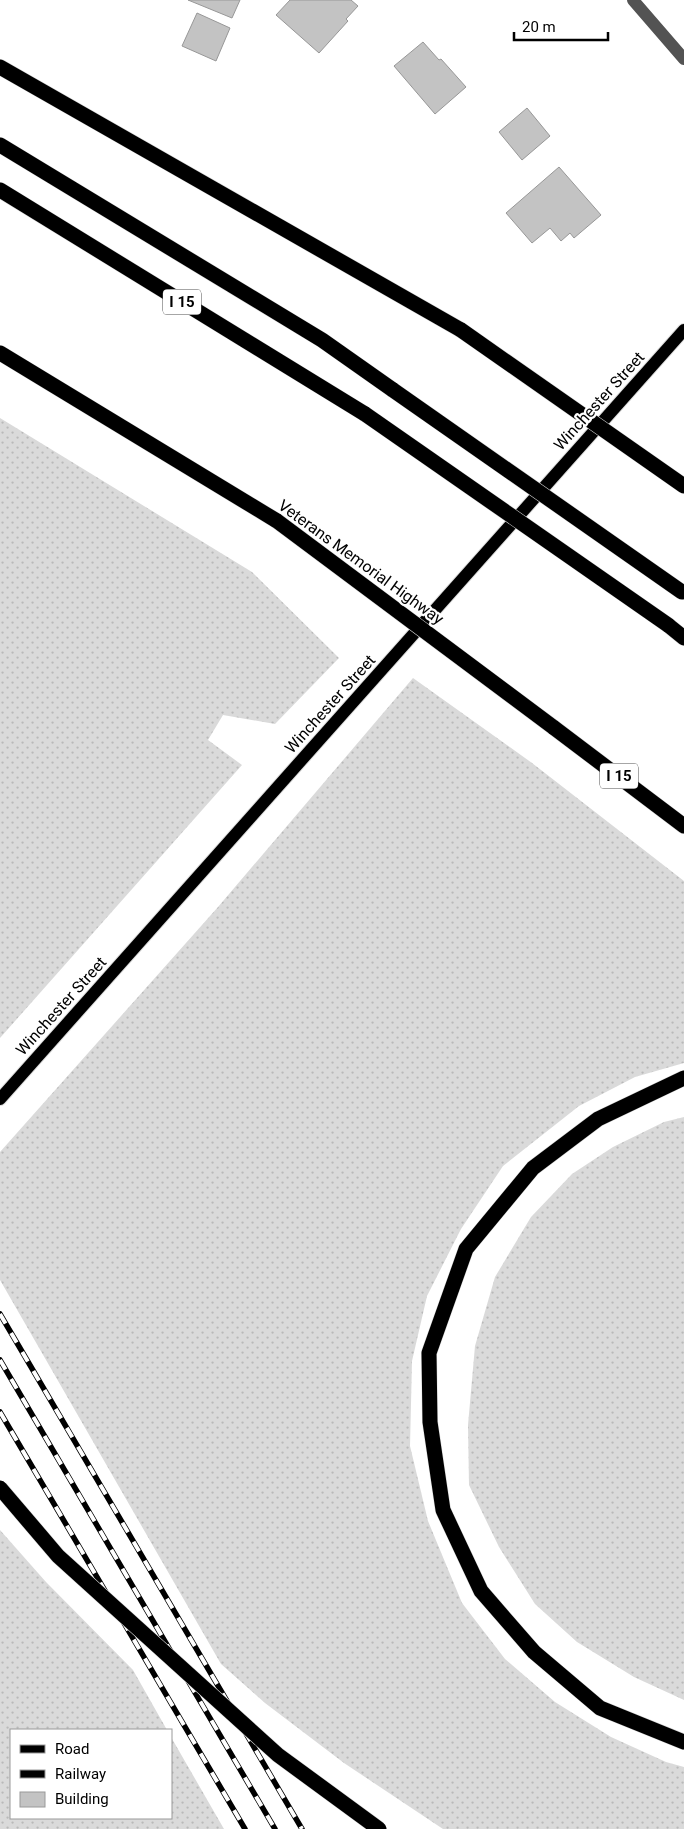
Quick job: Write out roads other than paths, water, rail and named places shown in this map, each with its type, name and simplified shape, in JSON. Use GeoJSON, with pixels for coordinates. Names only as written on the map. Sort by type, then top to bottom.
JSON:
{"type":"FeatureCollection","features":[{"type":"Feature","properties":{"kind":"highway"},"geometry":{"type":"LineString","coordinates":[[0,67],[461,330],[684,486]]}},
{"type":"Feature","properties":{"kind":"highway"},"geometry":{"type":"LineString","coordinates":[[0,145],[322,340],[683,592]]}},
{"type":"Feature","properties":{"kind":"highway","name":"I 15"},"geometry":{"type":"LineString","coordinates":[[0,190],[365,414],[684,638]]}},
{"type":"Feature","properties":{"kind":"highway","name":"Veterans Memorial Highway"},"geometry":{"type":"LineString","coordinates":[[0,353],[277,521],[684,826]]}},
{"type":"Feature","properties":{"kind":"highway"},"geometry":{"type":"LineString","coordinates":[[684,1078],[598,1119],[533,1168],[466,1249],[429,1353],[430,1422],[443,1510],[481,1591],[534,1652],[600,1708],[684,1742]]}},
{"type":"Feature","properties":{"kind":"highway"},"geometry":{"type":"LineString","coordinates":[[0,1488],[58,1556],[278,1756],[378,1829]]}},
{"type":"Feature","properties":{"kind":"main road","name":"Winchester Street"},"geometry":{"type":"LineString","coordinates":[[0,1099],[684,330]]}},
{"type":"Feature","properties":{"kind":"street"},"geometry":{"type":"LineString","coordinates":[[633,0],[684,59]]}},
{"type":"Feature","properties":{"kind":"railway"},"geometry":{"type":"LineString","coordinates":[[0,1314],[302,1829]]}},
{"type":"Feature","properties":{"kind":"railway"},"geometry":{"type":"LineString","coordinates":[[0,1360],[275,1829]]}},
{"type":"Feature","properties":{"kind":"railway"},"geometry":{"type":"LineString","coordinates":[[0,1412],[245,1829]]}}]}
